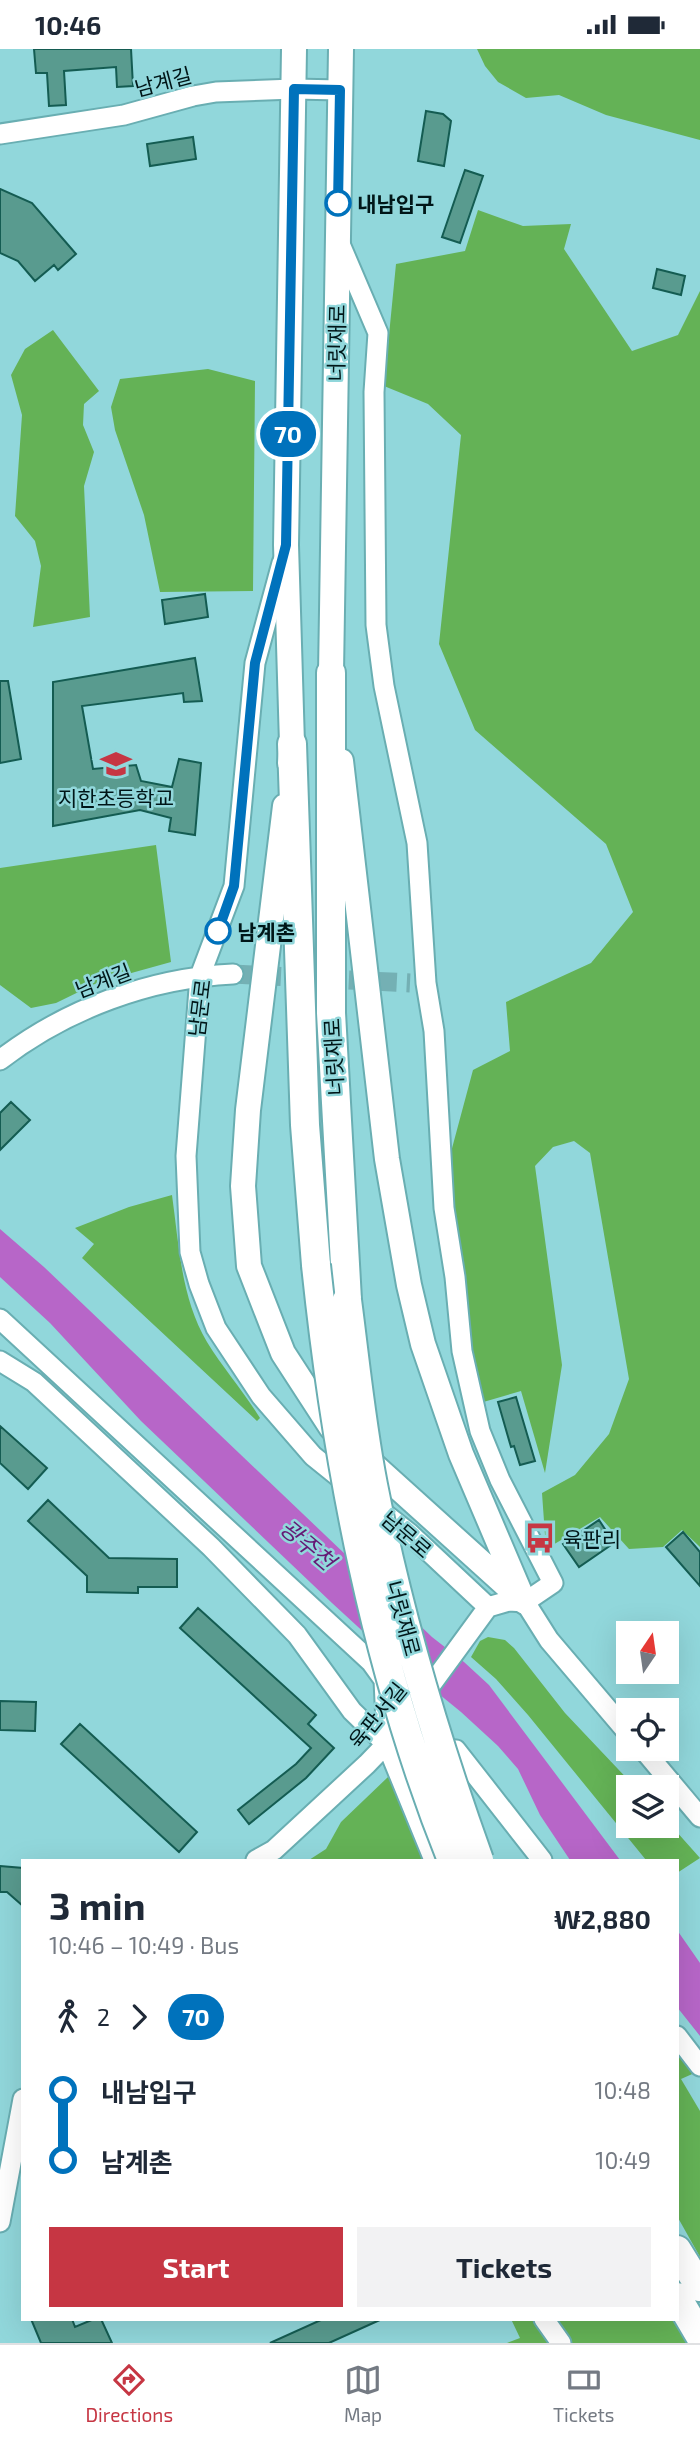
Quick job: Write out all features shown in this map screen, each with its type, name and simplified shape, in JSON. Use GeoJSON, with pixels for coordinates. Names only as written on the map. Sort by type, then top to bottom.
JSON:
{"type":"FeatureCollection","features":[{"type":"Feature","properties":{"kind":"highway","name":"너릿재로"},"geometry":{"type":"LineString","coordinates":[[331,673],[331,1013],[348,1300],[373,1483],[395,1584],[446,1763],[479,1859]]}},
{"type":"Feature","properties":{"kind":"highway","name":"너릿재로"},"geometry":{"type":"LineString","coordinates":[[292,744],[305,1125],[325,1355],[364,1568],[384,1654],[425,1793],[452,1859]]}},
{"type":"Feature","properties":{"kind":"highway"},"geometry":{"type":"LineString","coordinates":[[679,2253],[700,2287]]}},
{"type":"Feature","properties":{"kind":"highway"},"geometry":{"type":"LineString","coordinates":[[679,2300],[700,2336]]}},
{"type":"Feature","properties":{"kind":"main road","name":"남문로"},"geometry":{"type":"LineString","coordinates":[[286,545],[294,49]]}},
{"type":"Feature","properties":{"kind":"main road"},"geometry":{"type":"LineString","coordinates":[[337,236],[341,49]]}},
{"type":"Feature","properties":{"kind":"main road","name":"너릿재로"},"geometry":{"type":"LineString","coordinates":[[331,673],[337,236]]}},
{"type":"Feature","properties":{"kind":"main road","name":"너릿재로"},"geometry":{"type":"LineString","coordinates":[[286,545],[292,744]]}},
{"type":"Feature","properties":{"kind":"main road"},"geometry":{"type":"LineString","coordinates":[[331,673],[386,1146],[410,1285],[423,1344],[461,1454],[524,1602]]}},
{"type":"Feature","properties":{"kind":"main road"},"geometry":{"type":"LineString","coordinates":[[292,744],[248,1110],[243,1186],[249,1265],[283,1353],[331,1427],[524,1602]]}},
{"type":"Feature","properties":{"kind":"street","name":"남계길"},"geometry":{"type":"LineString","coordinates":[[0,134],[124,115],[216,92],[340,90]]}},
{"type":"Feature","properties":{"kind":"street"},"geometry":{"type":"LineString","coordinates":[[337,236],[378,333],[374,392],[376,625],[384,686],[416,843],[418,983],[434,1031],[444,1208],[455,1277],[462,1350],[480,1431],[500,1480],[553,1583],[524,1602],[509,1601],[488,1607]]}},
{"type":"Feature","properties":{"kind":"street","name":"남문로"},"geometry":{"type":"LineString","coordinates":[[286,545],[255,663],[234,886],[201,976],[186,1156],[190,1252],[216,1328],[261,1396],[313,1456],[409,1533],[488,1607]]}},
{"type":"Feature","properties":{"kind":"street","name":"남계길"},"geometry":{"type":"LineString","coordinates":[[0,1061],[14,1050],[82,1011],[112,998],[201,976],[233,974]]}},
{"type":"Feature","properties":{"kind":"street"},"geometry":{"type":"LineString","coordinates":[[0,1319],[371,1662],[384,1680],[387,1745],[434,1859]]}},
{"type":"Feature","properties":{"kind":"street"},"geometry":{"type":"LineString","coordinates":[[0,1361],[34,1382],[211,1548],[297,1635],[352,1711],[387,1745],[457,1750],[541,1859]]}},
{"type":"Feature","properties":{"kind":"street"},"geometry":{"type":"LineString","coordinates":[[524,1602],[549,1640],[616,1719]]}},
{"type":"Feature","properties":{"kind":"street","name":"육판서길"},"geometry":{"type":"LineString","coordinates":[[258,1859],[274,1850],[387,1745],[488,1607]]}},
{"type":"Feature","properties":{"kind":"street"},"geometry":{"type":"LineString","coordinates":[[653,1761],[700,1817]]}},
{"type":"Feature","properties":{"kind":"street"},"geometry":{"type":"LineString","coordinates":[[679,2039],[700,2066]]}},
{"type":"Feature","properties":{"kind":"street"},"geometry":{"type":"LineString","coordinates":[[0,2222],[21,2110]]}},
{"type":"Feature","properties":{"kind":"street"},"geometry":{"type":"LineString","coordinates":[[545,2321],[561,2343]]}},
{"type":"Feature","properties":{"kind":"green space"},"geometry":{"type":"Polygon","coordinates":[[[477,49],[700,49],[700,140],[606,115],[559,95],[526,98],[498,82],[485,66],[477,49]]]}},
{"type":"Feature","properties":{"kind":"green space"},"geometry":{"type":"Polygon","coordinates":[[[478,210],[523,226],[571,224],[564,249],[632,351],[678,335],[700,291],[700,1547],[682,1530],[663,1547],[629,1549],[600,1517],[546,1549],[542,1493],[575,1475],[609,1434],[629,1379],[590,1153],[574,1141],[553,1147],[535,1166],[562,1365],[545,1473],[521,1391],[480,1403],[471,1350],[447,1167],[473,1070],[510,1051],[506,1002],[591,963],[633,912],[606,844],[475,730],[439,644],[461,435],[428,404],[384,386],[396,264],[465,251],[478,210]]]}},
{"type":"Feature","properties":{"kind":"green space"},"geometry":{"type":"Polygon","coordinates":[[[53,330],[99,391],[84,404],[83,425],[94,452],[84,486],[90,617],[33,627],[41,566],[35,541],[15,516],[22,415],[11,375],[25,349],[53,330]]]}},
{"type":"Feature","properties":{"kind":"green space"},"geometry":{"type":"Polygon","coordinates":[[[208,369],[255,381],[253,591],[160,592],[144,515],[115,430],[111,407],[120,379],[208,369]]]}},
{"type":"Feature","properties":{"kind":"green space"},"geometry":{"type":"Polygon","coordinates":[[[156,845],[171,962],[99,982],[56,1003],[31,1008],[0,985],[0,868],[156,845]]]}},
{"type":"Feature","properties":{"kind":"green space"},"geometry":{"type":"Polygon","coordinates":[[[172,1195],[182,1271],[198,1325],[260,1418],[257,1421],[82,1258],[94,1244],[75,1228],[129,1207],[172,1195]]]}},
{"type":"Feature","properties":{"kind":"green space"},"geometry":{"type":"Polygon","coordinates":[[[488,1637],[505,1640],[514,1648],[565,1713],[624,1775],[616,1775],[616,1823],[528,1715],[496,1679],[471,1657],[480,1641],[488,1637]]]}},
{"type":"Feature","properties":{"kind":"green space"},"geometry":{"type":"Polygon","coordinates":[[[388,1777],[403,1795],[427,1859],[311,1859],[326,1849],[341,1822],[388,1777]]]}},
{"type":"Feature","properties":{"kind":"green space"},"geometry":{"type":"Polygon","coordinates":[[[679,1834],[700,1858],[679,1872],[679,1859],[645,1859],[628,1838],[679,1838],[679,1834]]]}},
{"type":"Feature","properties":{"kind":"green space"},"geometry":{"type":"Polygon","coordinates":[[[679,2048],[699,2071],[681,2079],[700,2111],[700,2257],[679,2220],[679,2048]]]}},
{"type":"Feature","properties":{"kind":"green space"},"geometry":{"type":"Polygon","coordinates":[[[512,2321],[539,2321],[551,2343],[507,2343],[520,2338],[512,2321]]]}},
{"type":"Feature","properties":{"kind":"green space"},"geometry":{"type":"Polygon","coordinates":[[[554,2321],[675,2321],[690,2343],[571,2343],[554,2321]]]}},
{"type":"Feature","properties":{"kind":"water","name":"광주천"},"geometry":{"type":"Polygon","coordinates":[[[0,1229],[44,1267],[432,1637],[489,1685],[619,1859],[569,1859],[540,1815],[518,1769],[498,1746],[332,1603],[141,1421],[50,1323],[0,1277],[0,1229]]]}},
{"type":"Feature","properties":{"kind":"water"},"geometry":{"type":"Polygon","coordinates":[[[679,1933],[700,1963],[700,2036],[679,2010],[679,1933]]]}},
{"type":"Feature","properties":{"kind":"building"},"geometry":{"type":"Polygon","coordinates":[[[34,49],[131,49],[133,86],[117,87],[116,67],[64,71],[66,105],[49,106],[47,73],[36,73],[34,49]]]}},
{"type":"Feature","properties":{"kind":"building"},"geometry":{"type":"Polygon","coordinates":[[[426,111],[443,114],[451,121],[444,166],[418,161],[426,111]]]}},
{"type":"Feature","properties":{"kind":"building"},"geometry":{"type":"Polygon","coordinates":[[[193,137],[196,159],[150,166],[147,144],[193,137]]]}},
{"type":"Feature","properties":{"kind":"building"},"geometry":{"type":"Polygon","coordinates":[[[465,170],[483,176],[460,243],[442,237],[465,170]]]}},
{"type":"Feature","properties":{"kind":"building"},"geometry":{"type":"Polygon","coordinates":[[[0,189],[32,203],[76,254],[58,270],[54,265],[35,281],[18,261],[0,253],[0,189]]]}},
{"type":"Feature","properties":{"kind":"building"},"geometry":{"type":"Polygon","coordinates":[[[657,269],[685,276],[681,295],[653,288],[657,269]]]}},
{"type":"Feature","properties":{"kind":"building"},"geometry":{"type":"Polygon","coordinates":[[[205,594],[208,617],[165,624],[162,600],[205,594]]]}},
{"type":"Feature","properties":{"kind":"building"},"geometry":{"type":"Polygon","coordinates":[[[195,658],[202,701],[184,702],[183,693],[82,706],[93,769],[136,765],[141,781],[172,787],[179,759],[201,763],[195,835],[169,831],[171,818],[140,810],[53,826],[53,682],[195,658]]]}},
{"type":"Feature","properties":{"kind":"building"},"geometry":{"type":"Polygon","coordinates":[[[0,681],[8,681],[21,759],[0,763],[0,681]]]}},
{"type":"Feature","properties":{"kind":"building"},"geometry":{"type":"Polygon","coordinates":[[[11,1102],[30,1120],[0,1150],[0,1113],[11,1102]]]}},
{"type":"Feature","properties":{"kind":"building"},"geometry":{"type":"Polygon","coordinates":[[[516,1397],[535,1461],[520,1465],[514,1446],[511,1447],[498,1402],[516,1397]]]}},
{"type":"Feature","properties":{"kind":"building"},"geometry":{"type":"Polygon","coordinates":[[[0,1426],[47,1468],[28,1489],[0,1463],[0,1426]]]}},
{"type":"Feature","properties":{"kind":"building"},"geometry":{"type":"Polygon","coordinates":[[[48,1500],[109,1558],[177,1559],[177,1587],[138,1587],[138,1593],[87,1592],[87,1576],[28,1521],[48,1500]]]}},
{"type":"Feature","properties":{"kind":"building"},"geometry":{"type":"Polygon","coordinates":[[[599,1520],[614,1543],[579,1567],[563,1544],[599,1520]]]}},
{"type":"Feature","properties":{"kind":"building"},"geometry":{"type":"Polygon","coordinates":[[[683,1532],[700,1552],[700,1586],[666,1547],[683,1532]]]}},
{"type":"Feature","properties":{"kind":"building"},"geometry":{"type":"Polygon","coordinates":[[[198,1608],[316,1715],[308,1724],[334,1748],[306,1778],[249,1824],[238,1810],[296,1764],[311,1748],[180,1628],[198,1608]]]}},
{"type":"Feature","properties":{"kind":"building"},"geometry":{"type":"Polygon","coordinates":[[[0,1701],[36,1702],[35,1731],[0,1730],[0,1701]]]}},
{"type":"Feature","properties":{"kind":"building"},"geometry":{"type":"Polygon","coordinates":[[[80,1724],[197,1832],[179,1852],[61,1744],[80,1724]]]}},
{"type":"Feature","properties":{"kind":"building"},"geometry":{"type":"Polygon","coordinates":[[[0,1866],[21,1868],[21,1904],[7,1892],[0,1892],[0,1866]]]}},
{"type":"Feature","properties":{"kind":"building"},"geometry":{"type":"Polygon","coordinates":[[[32,2321],[73,2321],[75,2327],[89,2321],[102,2321],[112,2343],[41,2343],[32,2321]]]}},
{"type":"Feature","properties":{"kind":"building"},"geometry":{"type":"Polygon","coordinates":[[[319,2321],[378,2321],[329,2343],[270,2343],[319,2321]]]}},
{"type":"Feature","properties":{"kind":"tunnel"},"geometry":{"type":"LineString","coordinates":[[233,974],[410,983]]}},
{"type":"Feature","properties":{"kind":"bus line","name":"70"},"geometry":{"type":"LineString","coordinates":[[218,931],[234,886],[255,663],[286,545],[294,89],[340,90],[338,203]]}},
{"type":"Feature","properties":{"kind":"place","name":"내남입구"},"geometry":{"type":"Point","coordinates":[338,203]}},
{"type":"Feature","properties":{"kind":"place","name":"지한초등학교"},"geometry":{"type":"Point","coordinates":[116,764]}},
{"type":"Feature","properties":{"kind":"place","name":"남계촌"},"geometry":{"type":"Point","coordinates":[218,931]}},
{"type":"Feature","properties":{"kind":"place","name":"육판리"},"geometry":{"type":"Point","coordinates":[540,1538]}}]}
